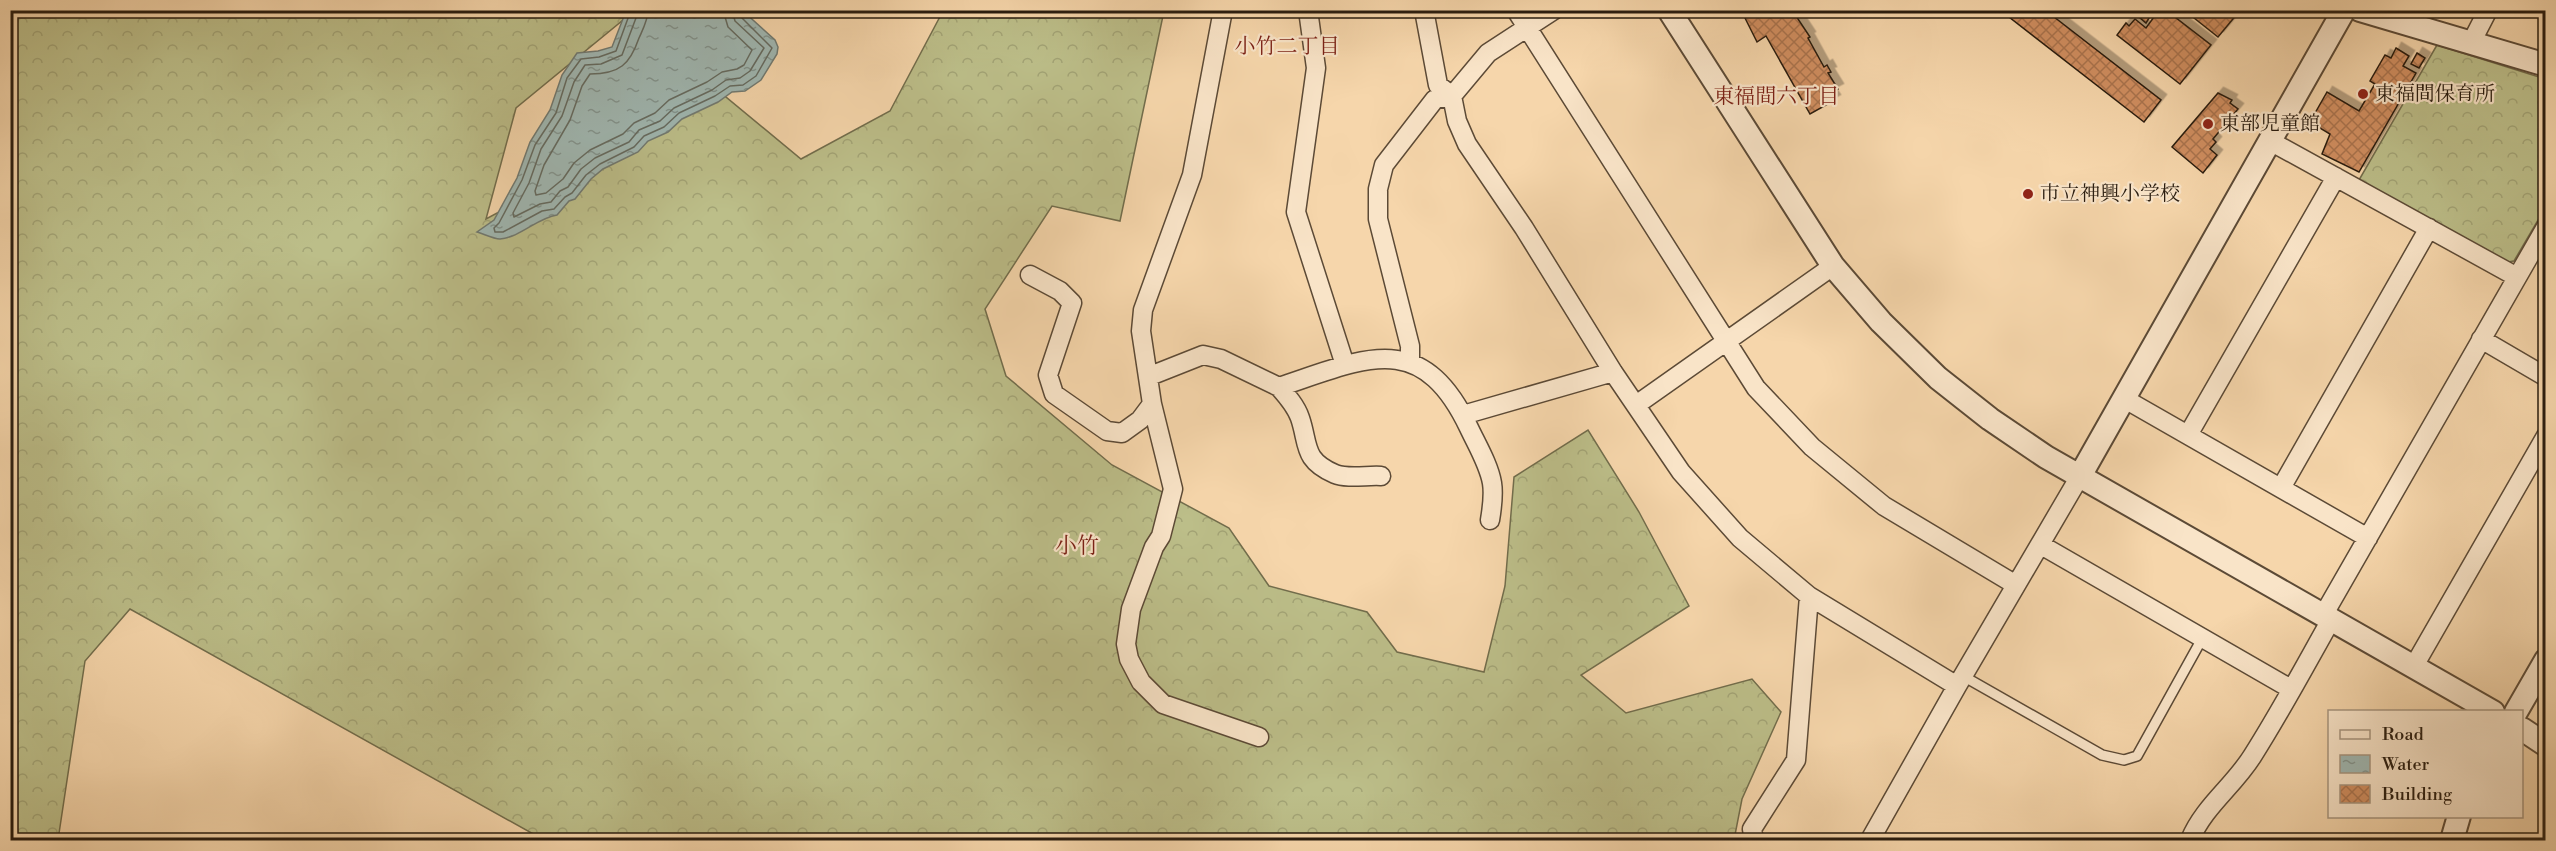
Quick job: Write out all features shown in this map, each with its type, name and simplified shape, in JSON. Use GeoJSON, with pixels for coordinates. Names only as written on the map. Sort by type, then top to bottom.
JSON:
{"type":"FeatureCollection","features":[{"type":"Feature","properties":{"kind":"street"},"geometry":{"type":"LineString","coordinates":[[1223,10],[1192,175],[1143,310],[1141,331],[1150,376],[1152,404],[1173,489],[1161,536],[1154,547],[1131,609],[1126,644],[1129,659],[1141,682],[1163,704],[1259,737]]}},
{"type":"Feature","properties":{"kind":"street"},"geometry":{"type":"LineString","coordinates":[[1308,10],[1316,68],[1296,212],[1345,366]]}},
{"type":"Feature","properties":{"kind":"street"},"geometry":{"type":"LineString","coordinates":[[1424,10],[1438,85],[1452,96],[1457,121],[1467,144],[1524,228],[1613,372],[1681,472],[1740,538],[1809,596],[1960,681]]}},
{"type":"Feature","properties":{"kind":"street"},"geometry":{"type":"LineString","coordinates":[[1516,10],[1756,388],[1812,447],[1884,506],[2016,585]]}},
{"type":"Feature","properties":{"kind":"street"},"geometry":{"type":"LineString","coordinates":[[1410,361],[1410,346],[1378,219],[1378,189],[1384,165],[1435,99],[1452,96],[1488,53],[1554,10]]}},
{"type":"Feature","properties":{"kind":"street"},"geometry":{"type":"LineString","coordinates":[[1669,10],[1833,267],[1881,322],[1938,378],[1999,425],[2046,457],[2491,710]]}},
{"type":"Feature","properties":{"kind":"street"},"geometry":{"type":"LineString","coordinates":[[1870,840],[1960,681],[2041,545],[2122,398],[2344,10]]}},
{"type":"Feature","properties":{"kind":"street"},"geometry":{"type":"LineString","coordinates":[[2360,10],[2546,64]]}},
{"type":"Feature","properties":{"kind":"street"},"geometry":{"type":"LineString","coordinates":[[2471,43],[2488,10]]}},
{"type":"Feature","properties":{"kind":"street"},"geometry":{"type":"LineString","coordinates":[[2270,141],[2517,277]]}},
{"type":"Feature","properties":{"kind":"street"},"geometry":{"type":"LineString","coordinates":[[2188,435],[2336,177]]}},
{"type":"Feature","properties":{"kind":"street"},"geometry":{"type":"LineString","coordinates":[[2190,840],[2195,827],[2208,808],[2252,758],[2291,689],[2368,538],[2546,227]]}},
{"type":"Feature","properties":{"kind":"street"},"geometry":{"type":"LineString","coordinates":[[2281,488],[2429,228]]}},
{"type":"Feature","properties":{"kind":"street"},"geometry":{"type":"LineString","coordinates":[[1636,405],[1726,339],[1833,267]]}},
{"type":"Feature","properties":{"kind":"street"},"geometry":{"type":"LineString","coordinates":[[1030,275],[1060,291],[1072,303],[1048,375],[1054,394],[1107,431],[1122,433],[1140,420],[1152,404]]}},
{"type":"Feature","properties":{"kind":"street"},"geometry":{"type":"LineString","coordinates":[[2481,339],[2546,377]]}},
{"type":"Feature","properties":{"kind":"street"},"geometry":{"type":"LineString","coordinates":[[1150,376],[1203,355],[1221,359],[1279,387],[1300,418],[1306,449],[1314,461],[1336,475],[1381,476]]}},
{"type":"Feature","properties":{"kind":"street"},"geometry":{"type":"LineString","coordinates":[[1279,387],[1345,366],[1388,358],[1410,361],[1424,369],[1448,392],[1463,415],[1492,483],[1490,520]]}},
{"type":"Feature","properties":{"kind":"street"},"geometry":{"type":"LineString","coordinates":[[1463,415],[1613,372]]}},
{"type":"Feature","properties":{"kind":"street"},"geometry":{"type":"LineString","coordinates":[[2122,398],[2368,538]]}},
{"type":"Feature","properties":{"kind":"street"},"geometry":{"type":"LineString","coordinates":[[2414,666],[2546,436]]}},
{"type":"Feature","properties":{"kind":"street"},"geometry":{"type":"LineString","coordinates":[[2041,545],[2291,689]]}},
{"type":"Feature","properties":{"kind":"street"},"geometry":{"type":"LineString","coordinates":[[1754,840],[1752,829],[1796,760],[1809,596]]}},
{"type":"Feature","properties":{"kind":"street"},"geometry":{"type":"LineString","coordinates":[[2517,710],[2546,660]]}},
{"type":"Feature","properties":{"kind":"street"},"geometry":{"type":"LineString","coordinates":[[2523,730],[2546,745]]}},
{"type":"Feature","properties":{"kind":"street"},"geometry":{"type":"LineString","coordinates":[[2452,840],[2458,818]]}},
{"type":"Feature","properties":{"kind":"lane"},"geometry":{"type":"LineString","coordinates":[[1960,681],[2102,755],[2124,760],[2137,756],[2203,637]]}},
{"type":"Feature","properties":{"kind":"green space"},"geometry":{"type":"Polygon","coordinates":[[[10,11],[634,11],[516,108],[486,219],[721,93],[801,159],[890,111],[943,11],[1164,11],[1120,221],[1052,206],[985,309],[1006,376],[1112,465],[1229,528],[1269,586],[1367,612],[1397,652],[1484,672],[1505,586],[1514,477],[1588,430],[1639,512],[1689,606],[1581,675],[1626,713],[1752,679],[1781,712],[1742,799],[1734,840],[544,840],[130,609],[85,661],[58,840],[11,840],[10,11]]]}},
{"type":"Feature","properties":{"kind":"green space"},"geometry":{"type":"Polygon","coordinates":[[[2437,45],[2545,79],[2545,208],[2514,261],[2503,263],[2359,180],[2437,45]]]}},
{"type":"Feature","properties":{"kind":"water"},"geometry":{"type":"Polygon","coordinates":[[[626,11],[743,11],[775,40],[778,47],[777,54],[761,80],[745,91],[732,92],[718,102],[682,119],[668,132],[648,141],[638,152],[603,169],[557,215],[508,238],[497,239],[477,232],[494,220],[517,178],[530,142],[550,110],[562,75],[577,53],[612,47],[626,11]]]}},
{"type":"Feature","properties":{"kind":"building"},"geometry":{"type":"Polygon","coordinates":[[[1741,10],[1806,10],[1796,16],[1810,37],[1808,38],[1824,67],[1827,65],[1831,72],[1828,73],[1838,89],[1830,93],[1835,100],[1810,114],[1766,36],[1757,42],[1741,10]]]}},
{"type":"Feature","properties":{"kind":"building"},"geometry":{"type":"Polygon","coordinates":[[[2000,10],[2045,10],[2161,100],[2144,122],[2000,10]]]}},
{"type":"Feature","properties":{"kind":"building"},"geometry":{"type":"Polygon","coordinates":[[[2143,10],[2154,10],[2146,23],[2139,17],[2143,10]]]}},
{"type":"Feature","properties":{"kind":"building"},"geometry":{"type":"Polygon","coordinates":[[[2159,10],[2178,10],[2175,17],[2211,45],[2180,84],[2117,35],[2126,23],[2129,26],[2135,19],[2146,28],[2159,10]]]}},
{"type":"Feature","properties":{"kind":"building"},"geometry":{"type":"Polygon","coordinates":[[[2184,10],[2232,10],[2237,14],[2218,37],[2184,10]]]}},
{"type":"Feature","properties":{"kind":"building"},"geometry":{"type":"Polygon","coordinates":[[[2396,48],[2409,56],[2403,66],[2416,73],[2359,172],[2322,154],[2330,134],[2310,122],[2327,92],[2359,111],[2375,84],[2370,81],[2385,55],[2391,58],[2396,48]]]}},
{"type":"Feature","properties":{"kind":"building"},"geometry":{"type":"Polygon","coordinates":[[[2417,53],[2425,58],[2419,68],[2411,64],[2417,53]]]}},
{"type":"Feature","properties":{"kind":"building","name":"東部児童館"},"geometry":{"type":"Polygon","coordinates":[[[2218,93],[2232,100],[2230,103],[2238,109],[2213,139],[2216,142],[2210,149],[2217,155],[2203,173],[2172,147],[2218,93]]]}},
{"type":"Feature","properties":{"kind":"place","name":"東福間保育所"},"geometry":{"type":"Point","coordinates":[2363,94]}},
{"type":"Feature","properties":{"kind":"place","name":"東部児童館"},"geometry":{"type":"Point","coordinates":[2208,124]}},
{"type":"Feature","properties":{"kind":"place","name":"市立神興小学校"},"geometry":{"type":"Point","coordinates":[2028,194]}},
{"type":"Feature","properties":{"kind":"district","name":"小竹二丁目"},"geometry":{"type":"Point","coordinates":[1287,47]}},
{"type":"Feature","properties":{"kind":"district","name":"東福間六丁目"},"geometry":{"type":"Point","coordinates":[1776,97]}},
{"type":"Feature","properties":{"kind":"district","name":"小竹"},"geometry":{"type":"Point","coordinates":[1077,546]}}]}
